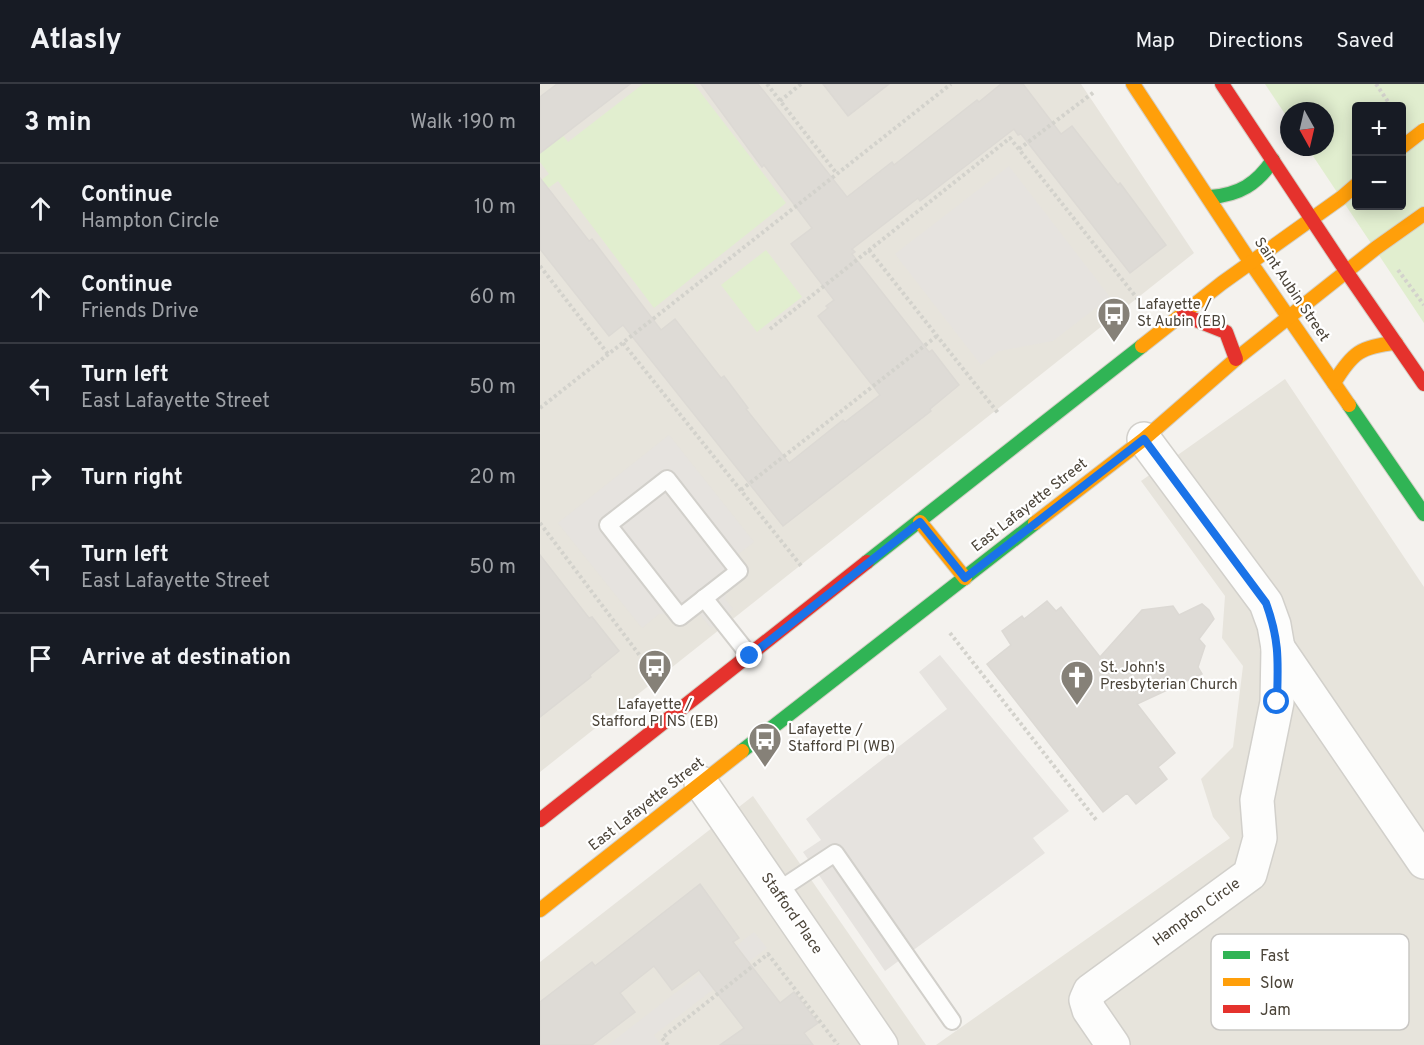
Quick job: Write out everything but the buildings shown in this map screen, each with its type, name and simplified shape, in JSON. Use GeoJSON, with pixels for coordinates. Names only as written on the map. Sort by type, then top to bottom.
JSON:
{"type":"FeatureCollection","features":[{"type":"Feature","properties":{"kind":"street","name":"Saint Aubin Street"},"geometry":{"type":"LineString","coordinates":[[1133,84],[1251,262],[1424,514]]}},
{"type":"Feature","properties":{"kind":"street"},"geometry":{"type":"LineString","coordinates":[[1222,84],[1424,384]]}},
{"type":"Feature","properties":{"kind":"street"},"geometry":{"type":"LineString","coordinates":[[1406,143],[1424,130]]}},
{"type":"Feature","properties":{"kind":"street"},"geometry":{"type":"LineString","coordinates":[[1210,197],[1228,197],[1244,191],[1266,172],[1273,160]]}},
{"type":"Feature","properties":{"kind":"street"},"geometry":{"type":"LineString","coordinates":[[540,820],[1222,283],[1312,219],[1352,187]]}},
{"type":"Feature","properties":{"kind":"street","name":"East Lafayette Street"},"geometry":{"type":"LineString","coordinates":[[540,910],[1144,439],[1236,359],[1346,271],[1421,216]]}},
{"type":"Feature","properties":{"kind":"street"},"geometry":{"type":"LineString","coordinates":[[1183,315],[1226,332],[1236,359]]}},
{"type":"Feature","properties":{"kind":"street"},"geometry":{"type":"LineString","coordinates":[[1334,383],[1347,360],[1359,350],[1372,344],[1396,342]]}},
{"type":"Feature","properties":{"kind":"street"},"geometry":{"type":"LineString","coordinates":[[1144,439],[1266,603],[1274,625],[1278,648],[1424,862]]}},
{"type":"Feature","properties":{"kind":"street"},"geometry":{"type":"LineString","coordinates":[[920,522],[965,578]]}},
{"type":"Feature","properties":{"kind":"street","name":"Hampton Circle"},"geometry":{"type":"LineString","coordinates":[[1113,1045],[1089,1010],[1086,1000],[1090,991],[1250,874],[1260,838],[1257,800],[1277,702],[1278,648]]}},
{"type":"Feature","properties":{"kind":"street","name":"Stafford Place"},"geometry":{"type":"LineString","coordinates":[[701,783],[881,1045]]}},
{"type":"Feature","properties":{"kind":"lane"},"geometry":{"type":"LineString","coordinates":[[667,479],[739,571],[704,598],[680,617],[608,525],[667,479]]}},
{"type":"Feature","properties":{"kind":"lane"},"geometry":{"type":"LineString","coordinates":[[704,598],[750,656]]}},
{"type":"Feature","properties":{"kind":"lane"},"geometry":{"type":"LineString","coordinates":[[776,892],[835,854],[952,1021]]}},
{"type":"Feature","properties":{"kind":"path"},"geometry":{"type":"LineString","coordinates":[[767,84],[837,174]]}},
{"type":"Feature","properties":{"kind":"path"},"geometry":{"type":"LineString","coordinates":[[780,101],[801,84]]}},
{"type":"Feature","properties":{"kind":"path"},"geometry":{"type":"LineString","coordinates":[[540,408],[951,84]]}},
{"type":"Feature","properties":{"kind":"path"},"geometry":{"type":"LineString","coordinates":[[1376,84],[1388,102]]}},
{"type":"Feature","properties":{"kind":"path"},"geometry":{"type":"LineString","coordinates":[[1018,149],[1094,92]]}},
{"type":"Feature","properties":{"kind":"path"},"geometry":{"type":"LineString","coordinates":[[770,329],[1010,138],[1140,302]]}},
{"type":"Feature","properties":{"kind":"path"},"geometry":{"type":"LineString","coordinates":[[1382,244],[1404,280],[1424,305]]}},
{"type":"Feature","properties":{"kind":"path"},"geometry":{"type":"LineString","coordinates":[[869,250],[999,413]]}},
{"type":"Feature","properties":{"kind":"path"},"geometry":{"type":"LineString","coordinates":[[540,266],[608,354]]}},
{"type":"Feature","properties":{"kind":"path"},"geometry":{"type":"LineString","coordinates":[[741,490],[938,335]]}},
{"type":"Feature","properties":{"kind":"path"},"geometry":{"type":"LineString","coordinates":[[623,343],[802,567]]}},
{"type":"Feature","properties":{"kind":"path"},"geometry":{"type":"LineString","coordinates":[[540,523],[665,689]]}},
{"type":"Feature","properties":{"kind":"path"},"geometry":{"type":"LineString","coordinates":[[950,633],[1097,821]]}},
{"type":"Feature","properties":{"kind":"path"},"geometry":{"type":"LineString","coordinates":[[668,1045],[662,1038],[768,954],[838,1045]]}},
{"type":"Feature","properties":{"kind":"shaded area"},"geometry":{"type":"Polygon","coordinates":[[[540,84],[1081,84],[1194,253],[540,772],[540,84]]]}},
{"type":"Feature","properties":{"kind":"shaded area"},"geometry":{"type":"Polygon","coordinates":[[[1009,166],[1110,297],[1053,341],[999,351],[981,365],[895,254],[1009,166]]]}},
{"type":"Feature","properties":{"kind":"shaded area"},"geometry":{"type":"Polygon","coordinates":[[[1285,379],[1424,587],[1424,1045],[936,1045],[1230,838],[1213,817],[1201,779],[1233,747],[1243,666],[1222,638],[1225,596],[1141,481],[1285,379]]]}},
{"type":"Feature","properties":{"kind":"shaded area"},"geometry":{"type":"Polygon","coordinates":[[[669,435],[754,542],[737,555],[725,599],[733,609],[711,628],[698,612],[659,614],[642,628],[558,523],[669,435]]]}},
{"type":"Feature","properties":{"kind":"shaded area"},"geometry":{"type":"Polygon","coordinates":[[[940,655],[1069,811],[1033,838],[1045,853],[885,971],[803,852],[821,840],[806,819],[947,709],[919,672],[940,655]]]}},
{"type":"Feature","properties":{"kind":"shaded area"},"geometry":{"type":"Polygon","coordinates":[[[753,796],[926,1045],[540,1045],[540,962],[753,796]]]}},
{"type":"Feature","properties":{"kind":"shaded area"},"geometry":{"type":"Polygon","coordinates":[[[754,932],[767,948],[654,1035],[661,1045],[608,1045],[754,932]]]}},
{"type":"Feature","properties":{"kind":"green space"},"geometry":{"type":"Polygon","coordinates":[[[643,84],[694,84],[786,203],[654,308],[558,181],[540,194],[540,181],[549,174],[540,162],[540,106],[568,142],[643,84]]]}},
{"type":"Feature","properties":{"kind":"green space"},"geometry":{"type":"Polygon","coordinates":[[[1265,84],[1424,84],[1424,323],[1313,156],[1334,156],[1334,102],[1280,102],[1280,106],[1265,84]]]}},
{"type":"Feature","properties":{"kind":"green space"},"geometry":{"type":"Polygon","coordinates":[[[766,250],[802,297],[757,332],[721,285],[766,250]]]}},
{"type":"Feature","properties":{"kind":"traffic: fast"},"geometry":{"type":"LineString","coordinates":[[1210,197],[1230,194],[1246,187],[1254,182],[1273,160]]}},
{"type":"Feature","properties":{"kind":"traffic: fast"},"geometry":{"type":"LineString","coordinates":[[867,562],[1142,346]]}},
{"type":"Feature","properties":{"kind":"traffic: fast"},"geometry":{"type":"LineString","coordinates":[[1349,405],[1424,514]]}},
{"type":"Feature","properties":{"kind":"traffic: fast"},"geometry":{"type":"LineString","coordinates":[[742,751],[1035,523]]}},
{"type":"Feature","properties":{"kind":"traffic: slow"},"geometry":{"type":"LineString","coordinates":[[1133,84],[1251,263],[1349,405]]}},
{"type":"Feature","properties":{"kind":"traffic: slow"},"geometry":{"type":"LineString","coordinates":[[1406,144],[1424,130]]}},
{"type":"Feature","properties":{"kind":"traffic: slow"},"geometry":{"type":"LineString","coordinates":[[1142,346],[1222,283],[1352,188]]}},
{"type":"Feature","properties":{"kind":"traffic: slow"},"geometry":{"type":"LineString","coordinates":[[1035,523],[1144,439],[1236,359],[1376,248],[1424,214]]}},
{"type":"Feature","properties":{"kind":"traffic: slow"},"geometry":{"type":"LineString","coordinates":[[1334,383],[1346,365],[1359,353],[1374,346],[1396,343]]}},
{"type":"Feature","properties":{"kind":"traffic: slow"},"geometry":{"type":"LineString","coordinates":[[920,522],[965,578]]}},
{"type":"Feature","properties":{"kind":"traffic: slow"},"geometry":{"type":"LineString","coordinates":[[540,910],[742,751]]}},
{"type":"Feature","properties":{"kind":"traffic: jam"},"geometry":{"type":"LineString","coordinates":[[1222,84],[1424,384]]}},
{"type":"Feature","properties":{"kind":"traffic: jam"},"geometry":{"type":"LineString","coordinates":[[1183,315],[1226,332],[1236,359]]}},
{"type":"Feature","properties":{"kind":"traffic: jam"},"geometry":{"type":"LineString","coordinates":[[540,820],[867,562]]}},
{"type":"Feature","properties":{"kind":"place","name":"Lafayette / St Aubin (EB)"},"geometry":{"type":"Point","coordinates":[1114,343]}},
{"type":"Feature","properties":{"kind":"place","name":"Lafayette / Stafford Pl NS (EB)"},"geometry":{"type":"Point","coordinates":[655,695]}},
{"type":"Feature","properties":{"kind":"place","name":"St. John's Presbyterian Church"},"geometry":{"type":"Point","coordinates":[1077,706]}},
{"type":"Feature","properties":{"kind":"place","name":"Lafayette / Stafford Pl (WB)"},"geometry":{"type":"Point","coordinates":[765,768]}},
{"type":"Feature","properties":{"kind":"route"},"geometry":{"type":"LineString","coordinates":[[750,656],[920,522],[965,578],[1144,439],[1266,603],[1274,625],[1278,648],[1277,702]]}}]}
